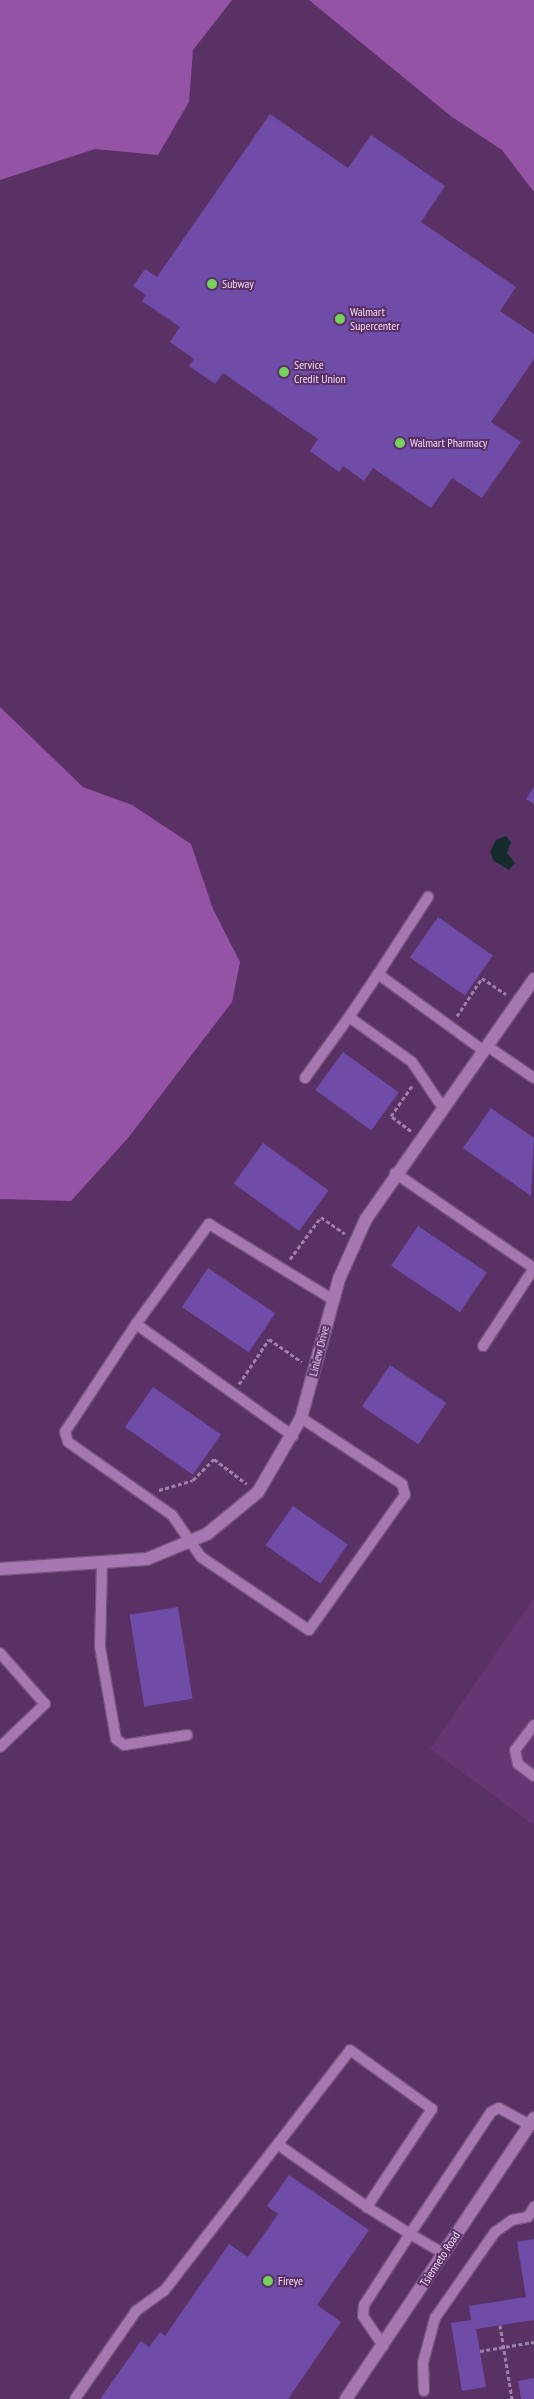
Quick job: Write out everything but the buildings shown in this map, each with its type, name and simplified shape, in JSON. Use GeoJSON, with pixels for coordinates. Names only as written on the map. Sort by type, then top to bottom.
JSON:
{"type":"FeatureCollection","features":[{"type":"Feature","properties":{"kind":"street","name":"Linlew Drive"},"geometry":{"type":"LineString","coordinates":[[0,1569],[102,1565],[147,1559],[190,1544],[223,1524],[258,1492],[293,1436],[301,1418],[332,1299],[354,1241],[395,1173],[534,979]]}},
{"type":"Feature","properties":{"kind":"street","name":"Tsienneto Road"},"geometry":{"type":"LineString","coordinates":[[346,2399],[532,2121]]}},
{"type":"Feature","properties":{"kind":"lane"},"geometry":{"type":"LineString","coordinates":[[305,1078],[349,1017],[428,898]]}},
{"type":"Feature","properties":{"kind":"lane"},"geometry":{"type":"LineString","coordinates":[[378,974],[450,1027],[534,1078]]}},
{"type":"Feature","properties":{"kind":"lane"},"geometry":{"type":"LineString","coordinates":[[349,1017],[422,1073],[443,1108]]}},
{"type":"Feature","properties":{"kind":"lane"},"geometry":{"type":"LineString","coordinates":[[395,1173],[534,1268],[483,1346]]}},
{"type":"Feature","properties":{"kind":"lane"},"geometry":{"type":"LineString","coordinates":[[301,1418],[402,1484],[405,1495],[309,1630],[216,1568],[190,1544],[172,1515],[68,1442],[65,1432],[136,1324],[209,1224],[281,1271],[332,1299]]}},
{"type":"Feature","properties":{"kind":"lane"},"geometry":{"type":"LineString","coordinates":[[136,1324],[293,1436]]}},
{"type":"Feature","properties":{"kind":"lane"},"geometry":{"type":"LineString","coordinates":[[102,1565],[100,1648],[116,1739],[124,1745],[187,1735]]}},
{"type":"Feature","properties":{"kind":"lane"},"geometry":{"type":"LineString","coordinates":[[0,1653],[45,1704],[0,1747]]}},
{"type":"Feature","properties":{"kind":"lane"},"geometry":{"type":"LineString","coordinates":[[534,1725],[515,1750],[518,1764],[534,1776]]}},
{"type":"Feature","properties":{"kind":"lane"},"geometry":{"type":"LineString","coordinates":[[76,2399],[136,2311],[164,2291],[280,2146],[350,2050],[432,2110],[367,2207]]}},
{"type":"Feature","properties":{"kind":"lane"},"geometry":{"type":"LineString","coordinates":[[383,2346],[363,2316],[364,2305],[490,2112],[499,2108],[532,2121]]}},
{"type":"Feature","properties":{"kind":"lane"},"geometry":{"type":"LineString","coordinates":[[280,2146],[367,2207],[443,2253]]}},
{"type":"Feature","properties":{"kind":"lane"},"geometry":{"type":"LineString","coordinates":[[424,2391],[423,2363],[435,2318],[495,2232],[512,2220],[528,2216],[534,2206]]}},
{"type":"Feature","properties":{"kind":"path"},"geometry":{"type":"LineString","coordinates":[[450,1027],[482,978],[508,996]]}},
{"type":"Feature","properties":{"kind":"path"},"geometry":{"type":"LineString","coordinates":[[411,1131],[391,1116],[422,1073]]}},
{"type":"Feature","properties":{"kind":"path"},"geometry":{"type":"LineString","coordinates":[[281,1271],[321,1217],[346,1234]]}},
{"type":"Feature","properties":{"kind":"path"},"geometry":{"type":"LineString","coordinates":[[232,1394],[269,1339],[305,1364]]}},
{"type":"Feature","properties":{"kind":"path"},"geometry":{"type":"LineString","coordinates":[[151,1500],[162,1486],[193,1480],[214,1459],[247,1484]]}},
{"type":"Feature","properties":{"kind":"path"},"geometry":{"type":"LineString","coordinates":[[500,2325],[512,2399]]}},
{"type":"Feature","properties":{"kind":"path"},"geometry":{"type":"LineString","coordinates":[[480,2350],[534,2342]]}},
{"type":"Feature","properties":{"kind":"shaded area"},"geometry":{"type":"Polygon","coordinates":[[[0,0],[232,0],[193,50],[189,102],[158,155],[95,149],[0,180],[0,0]]]}},
{"type":"Feature","properties":{"kind":"shaded area"},"geometry":{"type":"Polygon","coordinates":[[[309,0],[534,0],[534,192],[502,150],[452,117],[309,0]]]}},
{"type":"Feature","properties":{"kind":"shaded area"},"geometry":{"type":"Polygon","coordinates":[[[0,707],[83,787],[132,805],[191,844],[213,909],[240,962],[232,1002],[128,1138],[71,1201],[0,1199],[0,707]]]}},
{"type":"Feature","properties":{"kind":"shaded area"},"geometry":{"type":"Polygon","coordinates":[[[506,836],[511,842],[507,853],[515,863],[509,870],[494,861],[490,852],[496,840],[506,836]]]}},
{"type":"Feature","properties":{"kind":"shaded area"},"geometry":{"type":"Polygon","coordinates":[[[534,1598],[534,1825],[430,1749],[534,1598]]]}},
{"type":"Feature","properties":{"kind":"place","name":"Subway"},"geometry":{"type":"Point","coordinates":[212,284]}},
{"type":"Feature","properties":{"kind":"place","name":"Walmart Supercenter"},"geometry":{"type":"Point","coordinates":[340,319]}},
{"type":"Feature","properties":{"kind":"place","name":"Service Credit Union"},"geometry":{"type":"Point","coordinates":[284,372]}},
{"type":"Feature","properties":{"kind":"place","name":"Walmart Pharmacy"},"geometry":{"type":"Point","coordinates":[400,443]}},
{"type":"Feature","properties":{"kind":"place","name":"Fireye"},"geometry":{"type":"Point","coordinates":[268,2281]}}]}
